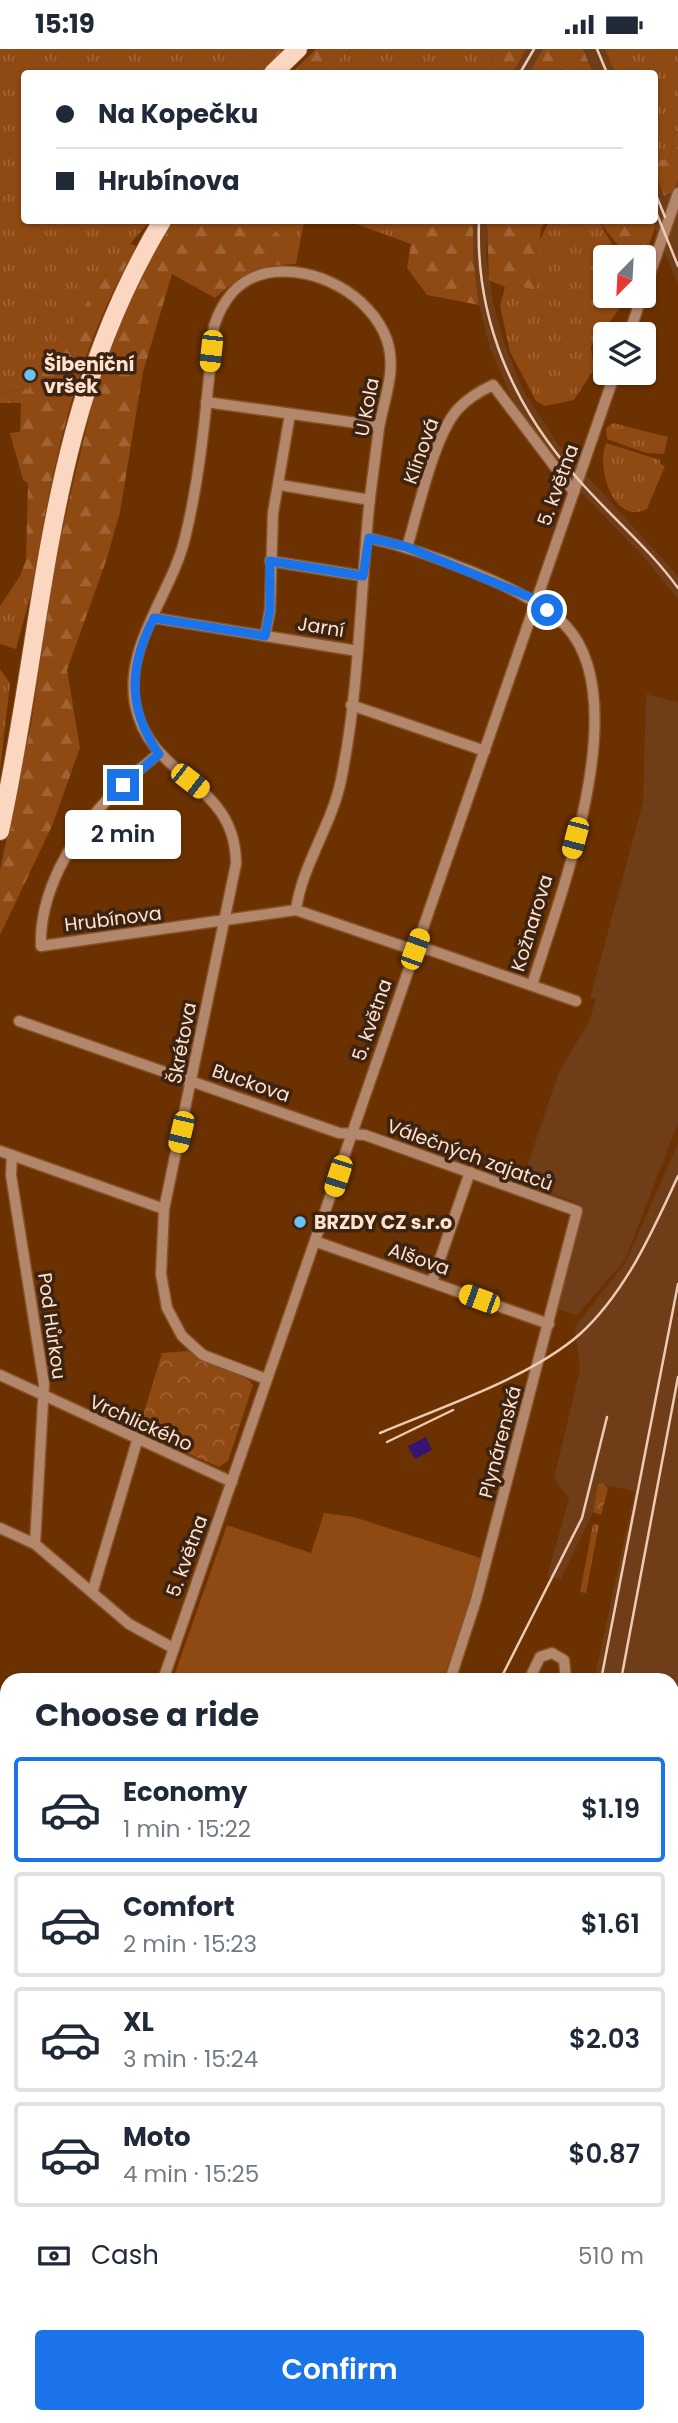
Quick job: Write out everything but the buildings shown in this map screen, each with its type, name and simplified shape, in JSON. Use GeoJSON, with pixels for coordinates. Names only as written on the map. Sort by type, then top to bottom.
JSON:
{"type":"FeatureCollection","features":[{"type":"Feature","properties":{"kind":"main road"},"geometry":{"type":"LineString","coordinates":[[276,70],[298,49]]}},
{"type":"Feature","properties":{"kind":"main road"},"geometry":{"type":"LineString","coordinates":[[0,831],[47,551],[68,445],[107,329],[160,224]]}},
{"type":"Feature","properties":{"kind":"street"},"geometry":{"type":"LineString","coordinates":[[656,256],[678,193]]}},
{"type":"Feature","properties":{"kind":"street","name":"U Kola"},"geometry":{"type":"LineString","coordinates":[[230,824],[215,802],[159,754],[140,721],[133,684],[139,650],[184,542],[194,502],[214,326],[228,295],[257,276],[292,273],[344,289],[372,313],[382,329],[391,372],[379,426],[358,651],[341,783],[296,910]]}},
{"type":"Feature","properties":{"kind":"street","name":"Klínová"},"geometry":{"type":"LineString","coordinates":[[407,547],[445,429],[457,410],[476,393],[493,384],[574,492]]}},
{"type":"Feature","properties":{"kind":"street","name":"5. května"},"geometry":{"type":"LineString","coordinates":[[165,1673],[317,1242],[415,949],[611,385]]}},
{"type":"Feature","properties":{"kind":"street"},"geometry":{"type":"LineString","coordinates":[[206,402],[379,426]]}},
{"type":"Feature","properties":{"kind":"street"},"geometry":{"type":"LineString","coordinates":[[265,636],[270,610],[273,513],[280,485],[290,414]]}},
{"type":"Feature","properties":{"kind":"street"},"geometry":{"type":"LineString","coordinates":[[280,485],[370,500]]}},
{"type":"Feature","properties":{"kind":"street","name":"Kožnarova"},"geometry":{"type":"LineString","coordinates":[[369,538],[407,547],[537,600],[567,627],[585,654],[595,693],[596,735],[587,793],[557,907],[532,985]]}},
{"type":"Feature","properties":{"kind":"street"},"geometry":{"type":"LineString","coordinates":[[270,561],[363,576]]}},
{"type":"Feature","properties":{"kind":"street","name":"Jarní"},"geometry":{"type":"LineString","coordinates":[[154,618],[358,651]]}},
{"type":"Feature","properties":{"kind":"street"},"geometry":{"type":"LineString","coordinates":[[351,705],[485,751]]}},
{"type":"Feature","properties":{"kind":"street","name":"Hrubínova"},"geometry":{"type":"LineString","coordinates":[[159,754],[106,801],[68,853],[40,923],[41,946],[296,910],[415,949],[430,950],[576,1001]]}},
{"type":"Feature","properties":{"kind":"street","name":"Škrétova"},"geometry":{"type":"LineString","coordinates":[[230,824],[236,847],[236,864],[193,1081],[164,1209],[161,1274],[167,1308],[182,1336],[203,1355],[267,1379]]}},
{"type":"Feature","properties":{"kind":"street","name":"Buckova"},"geometry":{"type":"LineString","coordinates":[[19,1021],[339,1133],[352,1133]]}},
{"type":"Feature","properties":{"kind":"street","name":"Válečných zajatců"},"geometry":{"type":"LineString","coordinates":[[352,1133],[577,1211]]}},
{"type":"Feature","properties":{"kind":"street"},"geometry":{"type":"LineString","coordinates":[[0,1151],[164,1209]]}},
{"type":"Feature","properties":{"kind":"street","name":"Pod Hůrkou"},"geometry":{"type":"LineString","coordinates":[[12,1155],[11,1175],[36,1326],[44,1397],[35,1544]]}},
{"type":"Feature","properties":{"kind":"street"},"geometry":{"type":"LineString","coordinates":[[432,1282],[470,1172]]}},
{"type":"Feature","properties":{"kind":"street","name":"Plynárenská"},"geometry":{"type":"LineString","coordinates":[[452,1673],[476,1600],[577,1211]]}},
{"type":"Feature","properties":{"kind":"street","name":"Alšova"},"geometry":{"type":"LineString","coordinates":[[317,1242],[549,1324]]}},
{"type":"Feature","properties":{"kind":"street","name":"Vrchlického"},"geometry":{"type":"LineString","coordinates":[[0,1375],[137,1441],[232,1482]]}},
{"type":"Feature","properties":{"kind":"street"},"geometry":{"type":"LineString","coordinates":[[93,1590],[137,1441]]}},
{"type":"Feature","properties":{"kind":"street"},"geometry":{"type":"LineString","coordinates":[[0,1528],[35,1544],[93,1590],[129,1625],[173,1648]]}},
{"type":"Feature","properties":{"kind":"street"},"geometry":{"type":"LineString","coordinates":[[532,1673],[540,1657],[552,1653],[564,1660],[565,1673]]}},
{"type":"Feature","properties":{"kind":"shaded area"},"geometry":{"type":"Polygon","coordinates":[[[526,49],[543,49],[531,70],[515,70],[526,49]]]}},
{"type":"Feature","properties":{"kind":"shaded area"},"geometry":{"type":"Polygon","coordinates":[[[583,49],[605,49],[614,70],[592,70],[583,49]]]}},
{"type":"Feature","properties":{"kind":"shaded area"},"geometry":{"type":"Polygon","coordinates":[[[658,179],[664,196],[674,191],[678,179],[678,285],[653,224],[658,224],[658,179]]]}},
{"type":"Feature","properties":{"kind":"shaded area"},"geometry":{"type":"Polygon","coordinates":[[[473,224],[487,224],[486,257],[493,302],[504,343],[523,390],[557,443],[678,576],[678,599],[642,555],[573,484],[526,422],[511,396],[490,348],[479,305],[473,258],[473,224]]]}},
{"type":"Feature","properties":{"kind":"shaded area"},"geometry":{"type":"Polygon","coordinates":[[[646,694],[678,702],[678,1123],[625,1260],[577,1315],[546,1306],[573,1201],[521,1184],[559,1072],[589,1022],[596,999],[590,998],[643,803],[646,694]]]}},
{"type":"Feature","properties":{"kind":"shaded area"},"geometry":{"type":"Polygon","coordinates":[[[678,1143],[678,1673],[596,1673],[635,1491],[598,1484],[593,1512],[561,1579],[547,1577],[569,1499],[554,1478],[580,1370],[575,1327],[626,1262],[678,1143]]]}},
{"type":"Feature","properties":{"kind":"shaded area"},"geometry":{"type":"Polygon","coordinates":[[[426,1437],[432,1450],[415,1459],[408,1446],[426,1437]]]}},
{"type":"Feature","properties":{"kind":"green space"},"geometry":{"type":"Polygon","coordinates":[[[0,49],[254,49],[237,70],[21,70],[21,224],[147,224],[102,281],[32,388],[0,393],[0,49]]]}},
{"type":"Feature","properties":{"kind":"green space"},"geometry":{"type":"Polygon","coordinates":[[[254,49],[285,49],[264,70],[237,70],[254,49]]]}},
{"type":"Feature","properties":{"kind":"green space"},"geometry":{"type":"Polygon","coordinates":[[[316,49],[351,49],[323,70],[294,70],[316,49]]]}},
{"type":"Feature","properties":{"kind":"green space"},"geometry":{"type":"Polygon","coordinates":[[[351,49],[495,49],[490,70],[323,70],[351,49]]]}},
{"type":"Feature","properties":{"kind":"green space"},"geometry":{"type":"Polygon","coordinates":[[[495,49],[526,49],[515,70],[490,70],[495,49]]]}},
{"type":"Feature","properties":{"kind":"green space"},"geometry":{"type":"Polygon","coordinates":[[[543,49],[583,49],[592,70],[531,70],[543,49]]]}},
{"type":"Feature","properties":{"kind":"green space"},"geometry":{"type":"Polygon","coordinates":[[[605,49],[615,49],[623,70],[614,70],[605,49]]]}},
{"type":"Feature","properties":{"kind":"green space"},"geometry":{"type":"Polygon","coordinates":[[[615,49],[678,49],[678,131],[674,133],[671,158],[662,160],[658,154],[658,70],[623,70],[615,49]]]}},
{"type":"Feature","properties":{"kind":"green space"},"geometry":{"type":"Polygon","coordinates":[[[678,131],[678,179],[674,191],[664,196],[658,179],[658,154],[662,160],[671,158],[674,133],[678,131]]]}},
{"type":"Feature","properties":{"kind":"green space"},"geometry":{"type":"Polygon","coordinates":[[[171,224],[267,224],[282,237],[296,264],[261,268],[243,276],[215,298],[172,274],[143,372],[120,512],[107,558],[67,670],[80,748],[52,826],[0,935],[0,870],[31,725],[53,571],[102,365],[142,275],[171,224]]]}},
{"type":"Feature","properties":{"kind":"green space"},"geometry":{"type":"Polygon","coordinates":[[[267,224],[303,224],[296,264],[282,237],[267,224]]]}},
{"type":"Feature","properties":{"kind":"green space"},"geometry":{"type":"Polygon","coordinates":[[[356,224],[420,224],[411,244],[356,224]]]}},
{"type":"Feature","properties":{"kind":"green space"},"geometry":{"type":"Polygon","coordinates":[[[420,224],[473,224],[473,258],[479,305],[427,295],[407,268],[411,244],[420,224]]]}},
{"type":"Feature","properties":{"kind":"green space"},"geometry":{"type":"Polygon","coordinates":[[[487,224],[544,224],[541,228],[535,290],[511,284],[505,287],[489,280],[487,224]]]}},
{"type":"Feature","properties":{"kind":"green space"},"geometry":{"type":"Polygon","coordinates":[[[548,224],[601,224],[612,245],[593,245],[593,308],[620,308],[610,322],[593,322],[593,371],[574,400],[545,406],[536,401],[510,352],[500,306],[505,287],[511,284],[535,290],[539,242],[548,224]]]}},
{"type":"Feature","properties":{"kind":"green space"},"geometry":{"type":"Polygon","coordinates":[[[601,224],[653,224],[655,228],[649,245],[618,245],[601,224]]]}},
{"type":"Feature","properties":{"kind":"green space"},"geometry":{"type":"Polygon","coordinates":[[[129,243],[136,246],[98,326],[72,400],[49,496],[31,593],[23,596],[20,576],[26,560],[28,483],[23,480],[10,433],[20,432],[21,403],[0,403],[0,393],[32,388],[53,350],[129,243]]]}},
{"type":"Feature","properties":{"kind":"green space"},"geometry":{"type":"Polygon","coordinates":[[[613,423],[668,437],[664,454],[646,453],[607,439],[606,428],[613,423]]]}},
{"type":"Feature","properties":{"kind":"green space"},"geometry":{"type":"Polygon","coordinates":[[[606,443],[660,460],[660,464],[665,466],[647,509],[635,512],[624,509],[616,501],[605,478],[603,453],[606,443]]]}},
{"type":"Feature","properties":{"kind":"green space"},"geometry":{"type":"Polygon","coordinates":[[[20,576],[23,596],[31,593],[16,649],[0,644],[0,606],[20,576]]]}},
{"type":"Feature","properties":{"kind":"green space"},"geometry":{"type":"Polygon","coordinates":[[[0,669],[10,683],[0,771],[0,669]]]}},
{"type":"Feature","properties":{"kind":"green space"},"geometry":{"type":"Polygon","coordinates":[[[188,1351],[243,1376],[253,1385],[228,1461],[219,1467],[138,1432],[162,1353],[188,1351]]]}},
{"type":"Feature","properties":{"kind":"green space"},"geometry":{"type":"Polygon","coordinates":[[[603,1483],[608,1489],[601,1515],[593,1512],[598,1484],[603,1483]]]}},
{"type":"Feature","properties":{"kind":"green space"},"geometry":{"type":"Polygon","coordinates":[[[324,1513],[354,1517],[484,1559],[445,1673],[175,1673],[227,1525],[311,1553],[324,1513]]]}},
{"type":"Feature","properties":{"kind":"green space"},"geometry":{"type":"Polygon","coordinates":[[[593,1524],[599,1525],[586,1593],[580,1592],[593,1524]]]}},
{"type":"Feature","properties":{"kind":"railway"},"geometry":{"type":"LineString","coordinates":[[522,70],[534,49]]}},
{"type":"Feature","properties":{"kind":"railway"},"geometry":{"type":"LineString","coordinates":[[597,49],[606,70]]}},
{"type":"Feature","properties":{"kind":"railway"},"geometry":{"type":"LineString","coordinates":[[658,200],[665,217]]}},
{"type":"Feature","properties":{"kind":"railway"},"geometry":{"type":"LineString","coordinates":[[658,217],[678,266]]}},
{"type":"Feature","properties":{"kind":"railway"},"geometry":{"type":"LineString","coordinates":[[479,224],[479,257],[491,326],[517,391],[554,450],[577,478],[655,559],[678,588]]}},
{"type":"Feature","properties":{"kind":"railway"},"geometry":{"type":"LineString","coordinates":[[380,1433],[511,1378],[560,1350],[580,1334],[611,1300],[637,1260],[678,1176]]}},
{"type":"Feature","properties":{"kind":"railway"},"geometry":{"type":"LineString","coordinates":[[602,1673],[678,1284]]}},
{"type":"Feature","properties":{"kind":"railway"},"geometry":{"type":"LineString","coordinates":[[622,1673],[678,1377]]}},
{"type":"Feature","properties":{"kind":"railway"},"geometry":{"type":"LineString","coordinates":[[387,1442],[453,1410]]}},
{"type":"Feature","properties":{"kind":"railway"},"geometry":{"type":"LineString","coordinates":[[504,1673],[582,1518],[607,1417]]}},
{"type":"Feature","properties":{"kind":"place","name":"Šibeniční vršek"},"geometry":{"type":"Point","coordinates":[30,375]}},
{"type":"Feature","properties":{"kind":"place","name":"BRZDY CZ s.r.o"},"geometry":{"type":"Point","coordinates":[300,1222]}},
{"type":"Feature","properties":{"kind":"route"},"geometry":{"type":"LineString","coordinates":[[123,785],[159,754],[140,721],[133,684],[135,663],[143,638],[154,618],[265,636],[270,610],[270,561],[363,576],[369,538],[407,547],[537,600],[547,610]]}}]}
